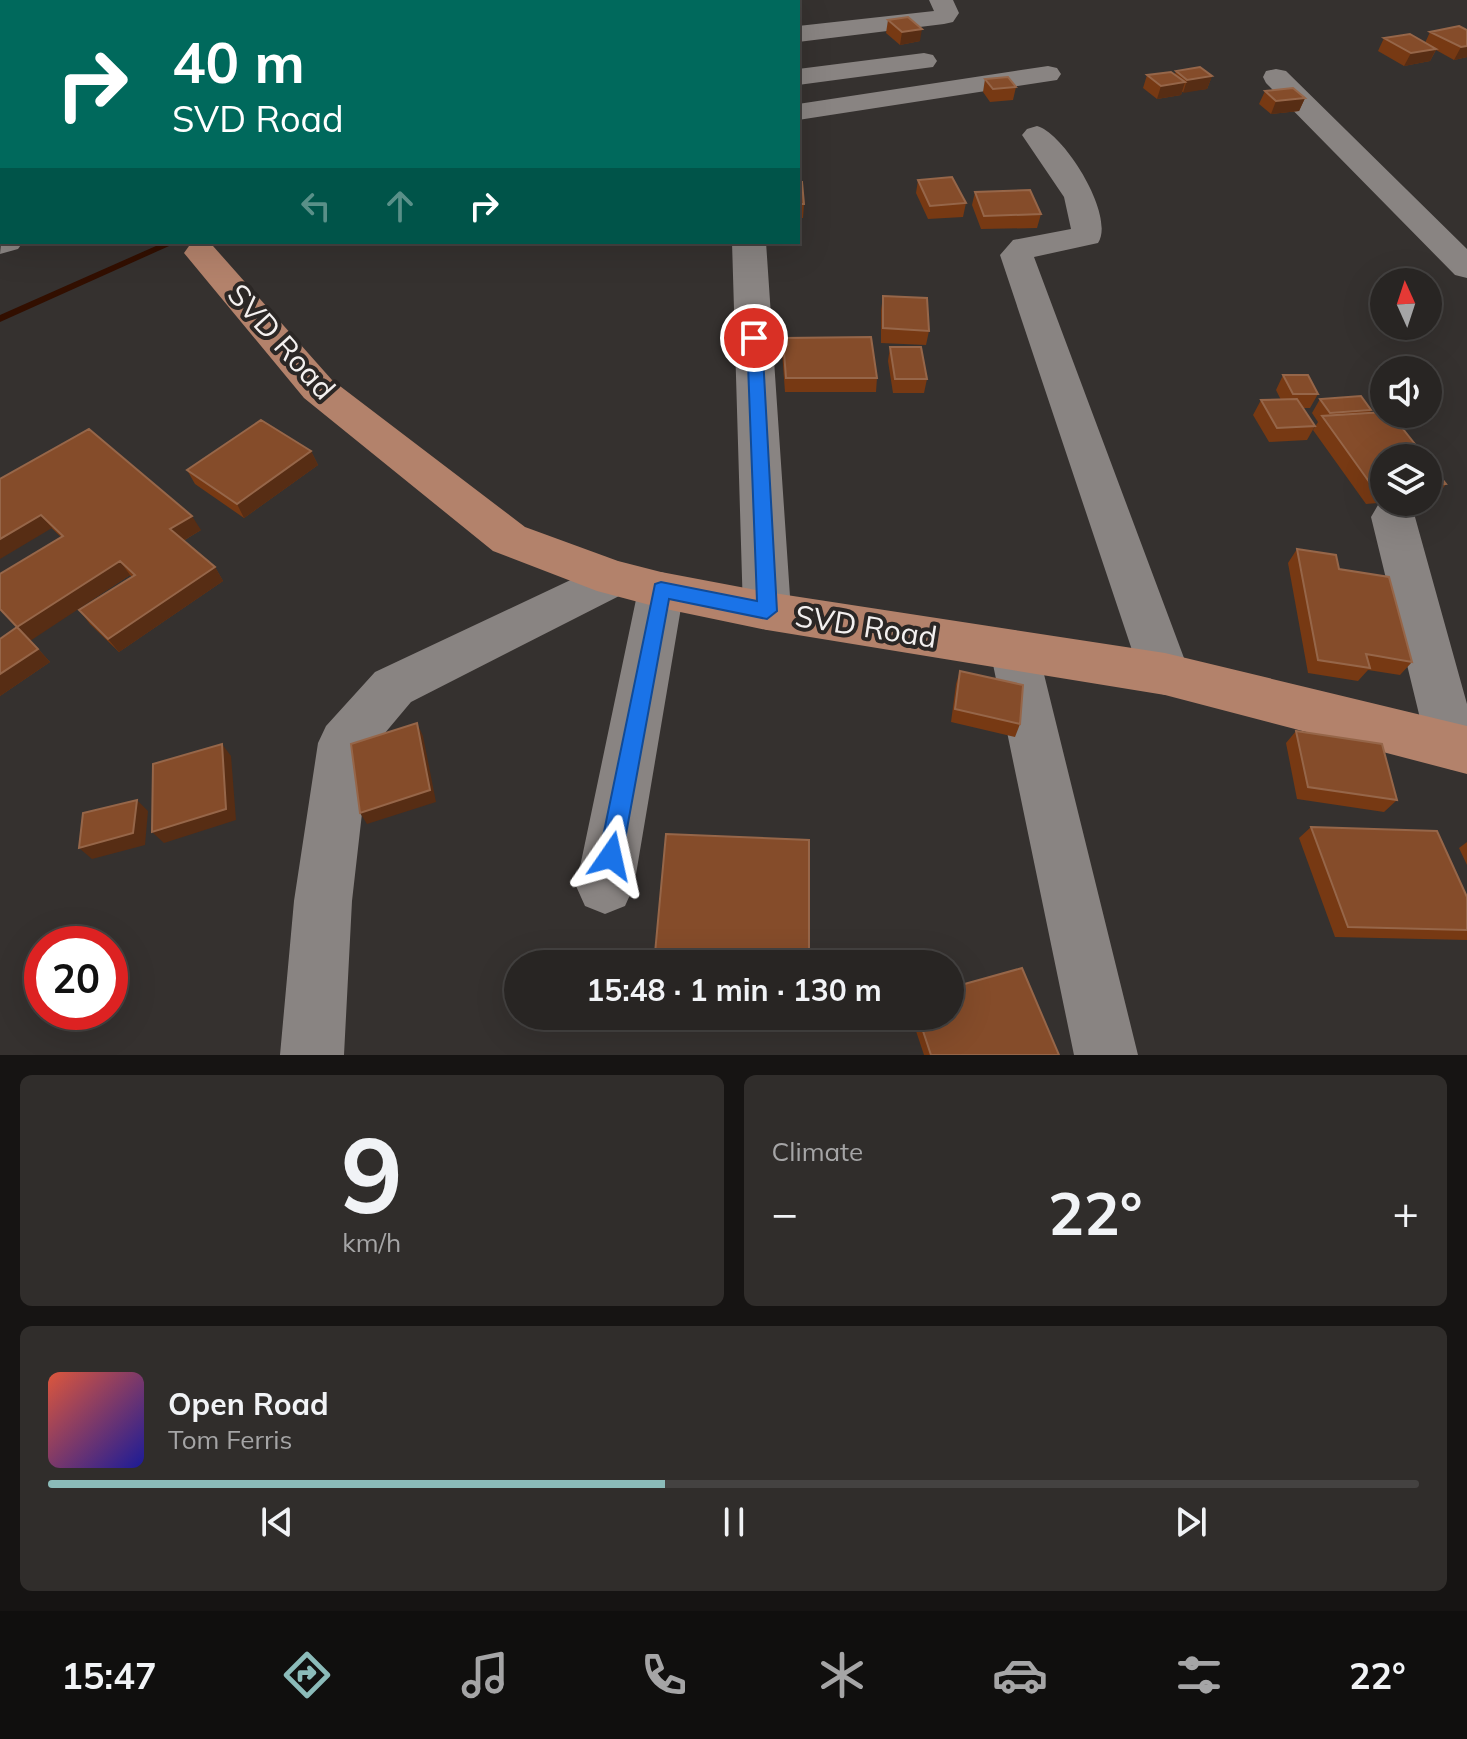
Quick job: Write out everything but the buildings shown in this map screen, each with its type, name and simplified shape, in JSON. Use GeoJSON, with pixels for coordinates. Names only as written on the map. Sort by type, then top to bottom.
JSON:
{"type":"FeatureCollection","features":[{"type":"Feature","properties":{"kind":"main road","name":"SVD Road"},"geometry":{"type":"LineString","coordinates":[[197,247],[318,389],[509,539],[613,578],[661,590],[767,611],[1165,674],[1460,748]]}},
{"type":"Feature","properties":{"kind":"street"},"geometry":{"type":"LineString","coordinates":[[800,34],[944,17],[947,13],[941,0]]}},
{"type":"Feature","properties":{"kind":"street"},"geometry":{"type":"LineString","coordinates":[[800,77],[924,61]]}},
{"type":"Feature","properties":{"kind":"street"},"geometry":{"type":"LineString","coordinates":[[800,112],[1048,74]]}},
{"type":"Feature","properties":{"kind":"street"},"geometry":{"type":"LineString","coordinates":[[1276,77],[1467,268]]}},
{"type":"Feature","properties":{"kind":"street"},"geometry":{"type":"LineString","coordinates":[[1037,135],[1076,190],[1089,226],[1086,236],[1025,247],[1017,255],[1165,674]]}},
{"type":"Feature","properties":{"kind":"street"},"geometry":{"type":"LineString","coordinates":[[749,244],[767,611]]}},
{"type":"Feature","properties":{"kind":"street"},"geometry":{"type":"LineString","coordinates":[[1393,517],[1460,748]]}},
{"type":"Feature","properties":{"kind":"street"},"geometry":{"type":"LineString","coordinates":[[312,1055],[323,901],[344,743],[393,687],[613,578]]}},
{"type":"Feature","properties":{"kind":"street"},"geometry":{"type":"LineString","coordinates":[[605,886],[661,590]]}},
{"type":"Feature","properties":{"kind":"street"},"geometry":{"type":"LineString","coordinates":[[1014,650],[1106,1055]]}},
{"type":"Feature","properties":{"kind":"waterway"},"geometry":{"type":"LineString","coordinates":[[0,319],[169,244]]}},
{"type":"Feature","properties":{"kind":"route"},"geometry":{"type":"LineString","coordinates":[[611,856],[661,590],[767,611],[754,338]]}}]}
